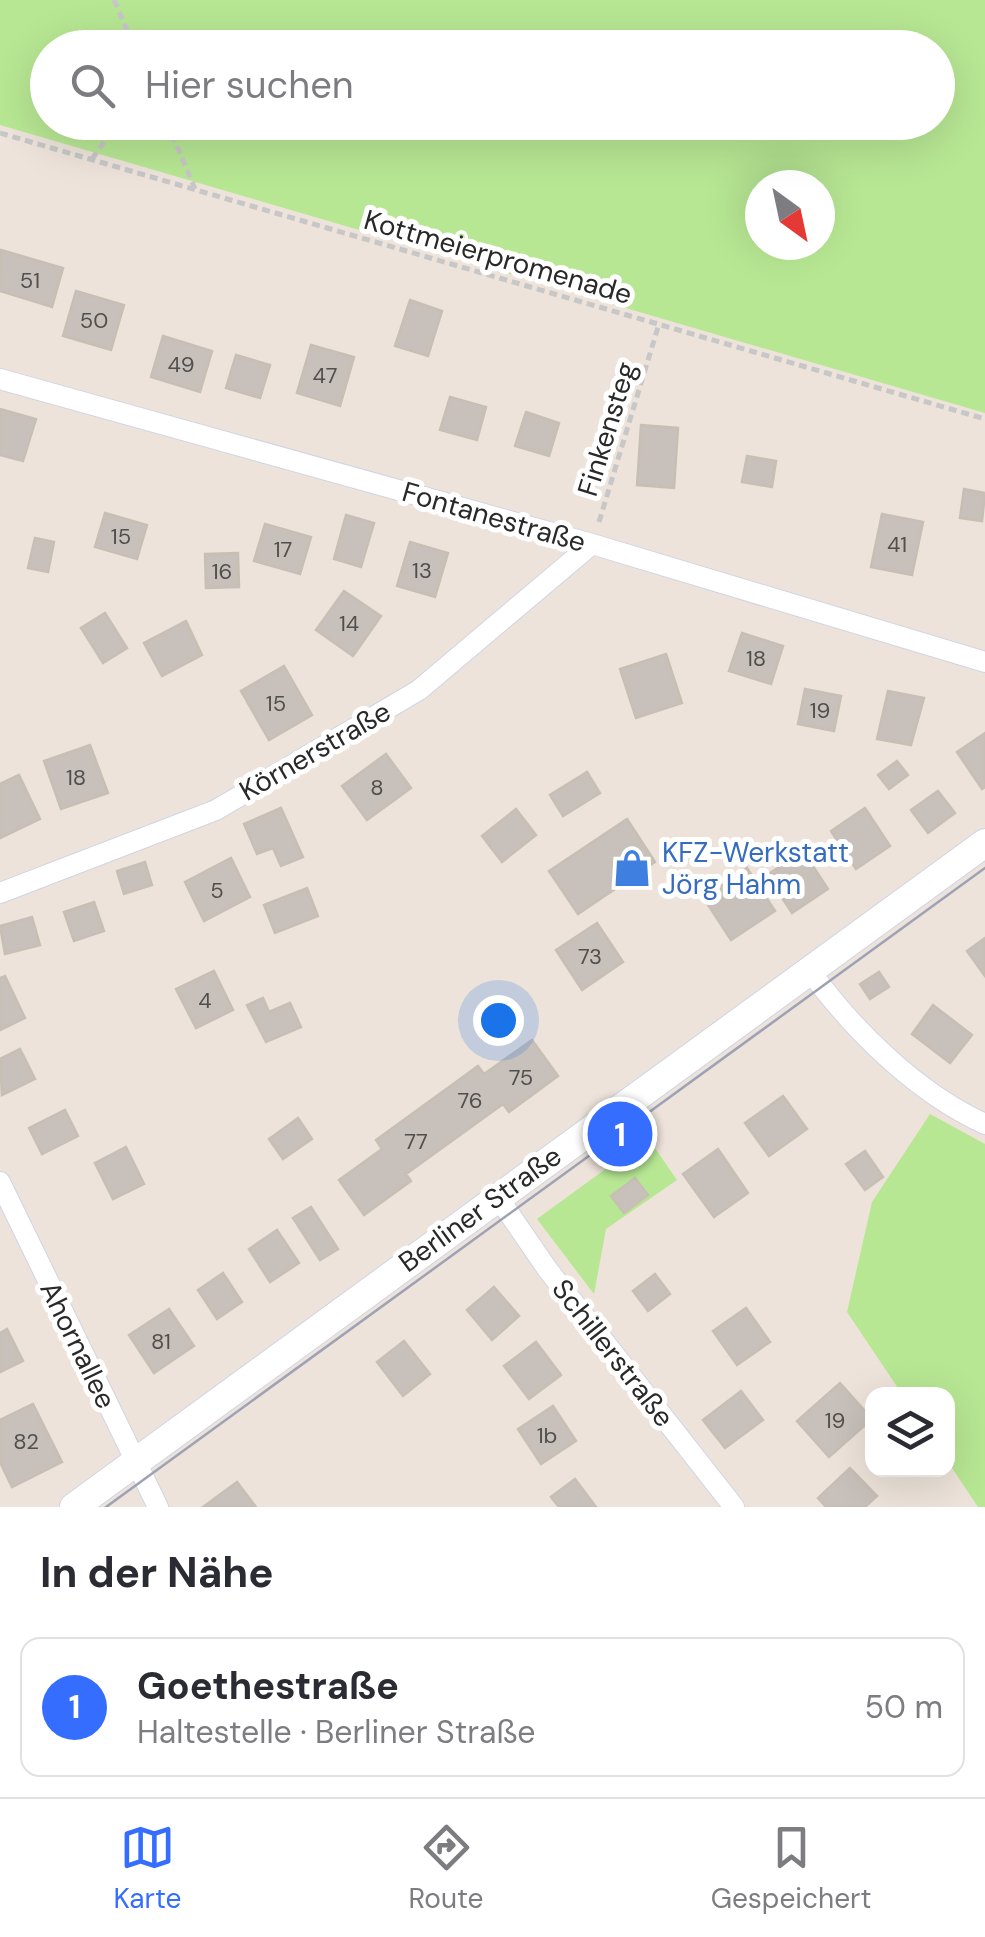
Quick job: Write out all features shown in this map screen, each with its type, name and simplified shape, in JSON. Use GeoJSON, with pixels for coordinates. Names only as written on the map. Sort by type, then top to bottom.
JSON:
{"type":"FeatureCollection","features":[{"type":"Feature","properties":{"kind":"street","name":"Fontanestraße"},"geometry":{"type":"LineString","coordinates":[[0,379],[592,544],[985,662]]}},
{"type":"Feature","properties":{"kind":"street","name":"Körnerstraße"},"geometry":{"type":"LineString","coordinates":[[0,892],[216,810],[419,690],[592,544]]}},
{"type":"Feature","properties":{"kind":"street","name":"Berliner Straße"},"geometry":{"type":"LineString","coordinates":[[74,1507],[985,842]]}},
{"type":"Feature","properties":{"kind":"street"},"geometry":{"type":"LineString","coordinates":[[810,971],[847,1016],[909,1074],[941,1100],[985,1124]]}},
{"type":"Feature","properties":{"kind":"street","name":"Ahornallee"},"geometry":{"type":"LineString","coordinates":[[0,1182],[158,1507]]}},
{"type":"Feature","properties":{"kind":"street","name":"Schillerstraße"},"geometry":{"type":"LineString","coordinates":[[497,1196],[548,1270],[734,1507]]}},
{"type":"Feature","properties":{"kind":"path"},"geometry":{"type":"LineString","coordinates":[[114,0],[127,30]]}},
{"type":"Feature","properties":{"kind":"path","name":"Kottmeierpromenade"},"geometry":{"type":"LineString","coordinates":[[0,133],[985,419]]}},
{"type":"Feature","properties":{"kind":"path"},"geometry":{"type":"LineString","coordinates":[[92,160],[106,140]]}},
{"type":"Feature","properties":{"kind":"path"},"geometry":{"type":"LineString","coordinates":[[174,140],[195,190]]}},
{"type":"Feature","properties":{"kind":"path","name":"Finkensteg"},"geometry":{"type":"LineString","coordinates":[[592,544],[658,324]]}},
{"type":"Feature","properties":{"kind":"green space"},"geometry":{"type":"Polygon","coordinates":[[[0,0],[985,0],[985,413],[51,140],[955,140],[955,30],[30,30],[30,134],[0,125],[0,0]]]}},
{"type":"Feature","properties":{"kind":"green space"},"geometry":{"type":"Polygon","coordinates":[[[930,1114],[985,1144],[985,1507],[978,1507],[955,1472],[955,1387],[897,1387],[847,1312],[872,1202],[930,1114]]]}},
{"type":"Feature","properties":{"kind":"green space"},"geometry":{"type":"Polygon","coordinates":[[[648,1138],[677,1180],[606,1229],[594,1294],[537,1219],[648,1138]]]}},
{"type":"Feature","properties":{"kind":"building"},"geometry":{"type":"Polygon","coordinates":[[[1,250],[63,268],[52,307],[0,291],[1,250]]]}},
{"type":"Feature","properties":{"kind":"building"},"geometry":{"type":"Polygon","coordinates":[[[76,291],[124,305],[111,350],[63,336],[76,291]]]}},
{"type":"Feature","properties":{"kind":"building"},"geometry":{"type":"Polygon","coordinates":[[[410,300],[442,311],[428,356],[395,346],[410,300]]]}},
{"type":"Feature","properties":{"kind":"building"},"geometry":{"type":"Polygon","coordinates":[[[163,336],[212,351],[200,392],[151,377],[163,336]]]}},
{"type":"Feature","properties":{"kind":"building"},"geometry":{"type":"Polygon","coordinates":[[[311,345],[354,357],[340,406],[297,393],[311,345]]]}},
{"type":"Feature","properties":{"kind":"building"},"geometry":{"type":"Polygon","coordinates":[[[236,355],[270,365],[260,398],[226,388],[236,355]]]}},
{"type":"Feature","properties":{"kind":"building"},"geometry":{"type":"Polygon","coordinates":[[[450,397],[486,407],[477,440],[440,430],[450,397]]]}},
{"type":"Feature","properties":{"kind":"building"},"geometry":{"type":"Polygon","coordinates":[[[0,409],[36,419],[23,461],[0,455],[0,409]]]}},
{"type":"Feature","properties":{"kind":"building"},"geometry":{"type":"Polygon","coordinates":[[[526,412],[559,423],[549,456],[515,446],[526,412]]]}},
{"type":"Feature","properties":{"kind":"building"},"geometry":{"type":"Polygon","coordinates":[[[641,425],[678,428],[674,488],[637,485],[641,425]]]}},
{"type":"Feature","properties":{"kind":"building"},"geometry":{"type":"Polygon","coordinates":[[[747,456],[776,461],[772,487],[742,482],[747,456]]]}},
{"type":"Feature","properties":{"kind":"building"},"geometry":{"type":"Polygon","coordinates":[[[964,489],[985,493],[982,521],[960,518],[964,489]]]}},
{"type":"Feature","properties":{"kind":"building"},"geometry":{"type":"Polygon","coordinates":[[[105,513],[147,525],[137,559],[95,547],[105,513]]]}},
{"type":"Feature","properties":{"kind":"building"},"geometry":{"type":"Polygon","coordinates":[[[882,514],[923,522],[912,575],[871,567],[882,514]]]}},
{"type":"Feature","properties":{"kind":"building"},"geometry":{"type":"Polygon","coordinates":[[[346,515],[374,523],[361,567],[334,559],[346,515]]]}},
{"type":"Feature","properties":{"kind":"building"},"geometry":{"type":"Polygon","coordinates":[[[265,524],[311,537],[300,574],[254,561],[265,524]]]}},
{"type":"Feature","properties":{"kind":"building"},"geometry":{"type":"Polygon","coordinates":[[[35,538],[54,542],[48,572],[28,568],[35,538]]]}},
{"type":"Feature","properties":{"kind":"building"},"geometry":{"type":"Polygon","coordinates":[[[410,542],[448,553],[435,597],[397,586],[410,542]]]}},
{"type":"Feature","properties":{"kind":"building"},"geometry":{"type":"Polygon","coordinates":[[[238,553],[239,587],[206,588],[205,554],[238,553]]]}},
{"type":"Feature","properties":{"kind":"building"},"geometry":{"type":"Polygon","coordinates":[[[344,591],[381,616],[353,656],[316,630],[344,591]]]}},
{"type":"Feature","properties":{"kind":"building"},"geometry":{"type":"Polygon","coordinates":[[[105,613],[127,648],[103,663],[81,628],[105,613]]]}},
{"type":"Feature","properties":{"kind":"building"},"geometry":{"type":"Polygon","coordinates":[[[186,621],[202,655],[162,676],[144,643],[186,621]]]}},
{"type":"Feature","properties":{"kind":"building"},"geometry":{"type":"Polygon","coordinates":[[[742,633],[783,646],[771,684],[729,671],[742,633]]]}},
{"type":"Feature","properties":{"kind":"building"},"geometry":{"type":"Polygon","coordinates":[[[666,654],[682,703],[636,718],[620,669],[666,654]]]}},
{"type":"Feature","properties":{"kind":"building"},"geometry":{"type":"Polygon","coordinates":[[[284,666],[312,715],[269,740],[241,691],[284,666]]]}},
{"type":"Feature","properties":{"kind":"building"},"geometry":{"type":"Polygon","coordinates":[[[805,689],[841,696],[834,731],[798,724],[805,689]]]}},
{"type":"Feature","properties":{"kind":"building"},"geometry":{"type":"Polygon","coordinates":[[[888,691],[924,698],[911,745],[877,739],[888,691]]]}},
{"type":"Feature","properties":{"kind":"building"},"geometry":{"type":"Polygon","coordinates":[[[985,733],[985,787],[982,789],[957,752],[985,733]]]}},
{"type":"Feature","properties":{"kind":"building"},"geometry":{"type":"Polygon","coordinates":[[[90,745],[108,793],[61,809],[44,761],[90,745]]]}},
{"type":"Feature","properties":{"kind":"building"},"geometry":{"type":"Polygon","coordinates":[[[386,754],[411,788],[367,820],[342,786],[386,754]]]}},
{"type":"Feature","properties":{"kind":"building"},"geometry":{"type":"Polygon","coordinates":[[[897,761],[908,775],[889,789],[878,775],[897,761]]]}},
{"type":"Feature","properties":{"kind":"building"},"geometry":{"type":"Polygon","coordinates":[[[587,772],[600,793],[563,816],[550,795],[587,772]]]}},
{"type":"Feature","properties":{"kind":"building"},"geometry":{"type":"Polygon","coordinates":[[[19,775],[40,819],[0,838],[0,784],[19,775]]]}},
{"type":"Feature","properties":{"kind":"building"},"geometry":{"type":"Polygon","coordinates":[[[938,791],[955,813],[928,833],[911,810],[938,791]]]}},
{"type":"Feature","properties":{"kind":"building"},"geometry":{"type":"Polygon","coordinates":[[[281,808],[303,857],[281,866],[273,848],[257,854],[244,824],[281,808]]]}},
{"type":"Feature","properties":{"kind":"building"},"geometry":{"type":"Polygon","coordinates":[[[865,808],[890,846],[856,869],[831,831],[865,808]]]}},
{"type":"Feature","properties":{"kind":"building"},"geometry":{"type":"Polygon","coordinates":[[[516,809],[536,835],[502,862],[482,836],[516,809]]]}},
{"type":"Feature","properties":{"kind":"building"},"geometry":{"type":"Polygon","coordinates":[[[627,819],[655,862],[578,914],[549,871],[627,819]]]}},
{"type":"Feature","properties":{"kind":"building"},"geometry":{"type":"Polygon","coordinates":[[[803,851],[828,889],[792,913],[767,875],[803,851]]]}},
{"type":"Feature","properties":{"kind":"building"},"geometry":{"type":"Polygon","coordinates":[[[231,858],[250,897],[204,921],[185,882],[231,858]]]}},
{"type":"Feature","properties":{"kind":"building"},"geometry":{"type":"Polygon","coordinates":[[[145,862],[152,885],[124,894],[117,871],[145,862]]]}},
{"type":"Feature","properties":{"kind":"building"},"geometry":{"type":"Polygon","coordinates":[[[747,868],[775,911],[731,940],[703,897],[747,868]]]}},
{"type":"Feature","properties":{"kind":"building"},"geometry":{"type":"Polygon","coordinates":[[[307,888],[318,916],[275,933],[264,905],[307,888]]]}},
{"type":"Feature","properties":{"kind":"building"},"geometry":{"type":"Polygon","coordinates":[[[94,902],[104,931],[74,941],[64,912],[94,902]]]}},
{"type":"Feature","properties":{"kind":"building"},"geometry":{"type":"Polygon","coordinates":[[[32,917],[40,945],[5,954],[0,926],[32,917]]]}},
{"type":"Feature","properties":{"kind":"building"},"geometry":{"type":"Polygon","coordinates":[[[597,923],[623,962],[582,990],[556,950],[597,923]]]}},
{"type":"Feature","properties":{"kind":"building"},"geometry":{"type":"Polygon","coordinates":[[[985,938],[985,976],[967,951],[985,938]]]}},
{"type":"Feature","properties":{"kind":"building"},"geometry":{"type":"Polygon","coordinates":[[[214,971],[233,1010],[196,1028],[176,989],[214,971]]]}},
{"type":"Feature","properties":{"kind":"building"},"geometry":{"type":"Polygon","coordinates":[[[879,972],[889,987],[870,999],[860,984],[879,972]]]}},
{"type":"Feature","properties":{"kind":"building"},"geometry":{"type":"Polygon","coordinates":[[[5,976],[25,1018],[0,1030],[0,978],[5,976]]]}},
{"type":"Feature","properties":{"kind":"building"},"geometry":{"type":"Polygon","coordinates":[[[263,998],[269,1012],[290,1003],[301,1027],[266,1042],[247,1005],[263,998]]]}},
{"type":"Feature","properties":{"kind":"building"},"geometry":{"type":"Polygon","coordinates":[[[933,1005],[972,1035],[950,1063],[912,1034],[933,1005]]]}},
{"type":"Feature","properties":{"kind":"building"},"geometry":{"type":"Polygon","coordinates":[[[532,1040],[558,1076],[509,1112],[503,1104],[406,1174],[411,1181],[364,1215],[339,1180],[382,1149],[376,1140],[478,1066],[484,1074],[532,1040]]]}},
{"type":"Feature","properties":{"kind":"building"},"geometry":{"type":"Polygon","coordinates":[[[20,1049],[35,1079],[2,1095],[0,1059],[20,1049]]]}},
{"type":"Feature","properties":{"kind":"building"},"geometry":{"type":"Polygon","coordinates":[[[783,1096],[807,1129],[769,1156],[745,1123],[783,1096]]]}},
{"type":"Feature","properties":{"kind":"building"},"geometry":{"type":"Polygon","coordinates":[[[65,1110],[78,1136],[42,1154],[29,1128],[65,1110]]]}},
{"type":"Feature","properties":{"kind":"building"},"geometry":{"type":"Polygon","coordinates":[[[298,1118],[312,1139],[283,1159],[269,1139],[298,1118]]]}},
{"type":"Feature","properties":{"kind":"building"},"geometry":{"type":"Polygon","coordinates":[[[126,1147],[144,1184],[113,1199],[95,1163],[126,1147]]]}},
{"type":"Feature","properties":{"kind":"building"},"geometry":{"type":"Polygon","coordinates":[[[718,1149],[748,1193],[714,1217],[683,1174],[718,1149]]]}},
{"type":"Feature","properties":{"kind":"building"},"geometry":{"type":"Polygon","coordinates":[[[865,1151],[883,1177],[865,1190],[846,1164],[865,1151]]]}},
{"type":"Feature","properties":{"kind":"building"},"geometry":{"type":"Polygon","coordinates":[[[635,1178],[648,1195],[624,1213],[611,1196],[635,1178]]]}},
{"type":"Feature","properties":{"kind":"building"},"geometry":{"type":"Polygon","coordinates":[[[311,1207],[338,1249],[320,1260],[293,1218],[311,1207]]]}},
{"type":"Feature","properties":{"kind":"building"},"geometry":{"type":"Polygon","coordinates":[[[277,1230],[299,1263],[270,1282],[249,1249],[277,1230]]]}},
{"type":"Feature","properties":{"kind":"building"},"geometry":{"type":"Polygon","coordinates":[[[223,1273],[242,1302],[217,1319],[198,1290],[223,1273]]]}},
{"type":"Feature","properties":{"kind":"building"},"geometry":{"type":"Polygon","coordinates":[[[655,1274],[670,1294],[648,1311],[633,1291],[655,1274]]]}},
{"type":"Feature","properties":{"kind":"building"},"geometry":{"type":"Polygon","coordinates":[[[494,1287],[519,1316],[492,1340],[467,1310],[494,1287]]]}},
{"type":"Feature","properties":{"kind":"building"},"geometry":{"type":"Polygon","coordinates":[[[746,1308],[770,1342],[737,1365],[713,1331],[746,1308]]]}},
{"type":"Feature","properties":{"kind":"building"},"geometry":{"type":"Polygon","coordinates":[[[169,1309],[194,1346],[154,1373],[129,1335],[169,1309]]]}},
{"type":"Feature","properties":{"kind":"building"},"geometry":{"type":"Polygon","coordinates":[[[7,1329],[23,1361],[0,1372],[0,1333],[7,1329]]]}},
{"type":"Feature","properties":{"kind":"building"},"geometry":{"type":"Polygon","coordinates":[[[404,1341],[430,1374],[403,1396],[377,1362],[404,1341]]]}},
{"type":"Feature","properties":{"kind":"building"},"geometry":{"type":"Polygon","coordinates":[[[536,1342],[561,1375],[529,1399],[504,1366],[536,1342]]]}},
{"type":"Feature","properties":{"kind":"building"},"geometry":{"type":"Polygon","coordinates":[[[840,1383],[865,1411],[865,1425],[829,1457],[797,1421],[840,1383]]]}},
{"type":"Feature","properties":{"kind":"building"},"geometry":{"type":"Polygon","coordinates":[[[741,1391],[763,1420],[725,1448],[703,1420],[741,1391]]]}},
{"type":"Feature","properties":{"kind":"building"},"geometry":{"type":"Polygon","coordinates":[[[33,1404],[62,1462],[12,1487],[0,1462],[0,1420],[33,1404]]]}},
{"type":"Feature","properties":{"kind":"building"},"geometry":{"type":"Polygon","coordinates":[[[553,1406],[576,1441],[541,1464],[518,1429],[553,1406]]]}},
{"type":"Feature","properties":{"kind":"building"},"geometry":{"type":"Polygon","coordinates":[[[850,1468],[877,1496],[865,1507],[826,1507],[818,1498],[850,1468]]]}},
{"type":"Feature","properties":{"kind":"building"},"geometry":{"type":"Polygon","coordinates":[[[575,1479],[596,1507],[559,1507],[551,1497],[575,1479]]]}},
{"type":"Feature","properties":{"kind":"building"},"geometry":{"type":"Polygon","coordinates":[[[237,1482],[256,1507],[203,1507],[237,1482]]]}},
{"type":"Feature","properties":{"kind":"tram line"},"geometry":{"type":"LineString","coordinates":[[106,1507],[985,868]]}},
{"type":"Feature","properties":{"kind":"place","name":"KFZ-Werkstatt Jörg Hahm"},"geometry":{"type":"Point","coordinates":[632,868]}},
{"type":"Feature","properties":{"kind":"place","name":"Goethestraße"},"geometry":{"type":"Point","coordinates":[620,1134]}}]}
